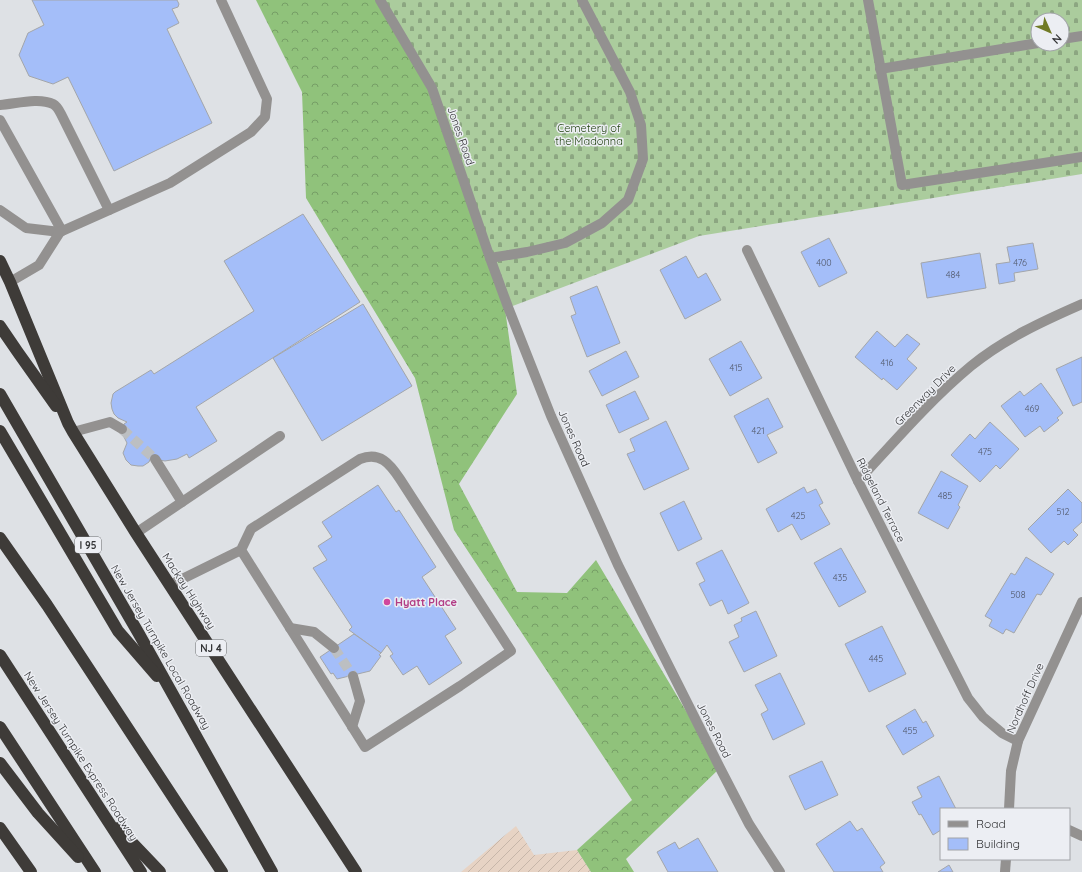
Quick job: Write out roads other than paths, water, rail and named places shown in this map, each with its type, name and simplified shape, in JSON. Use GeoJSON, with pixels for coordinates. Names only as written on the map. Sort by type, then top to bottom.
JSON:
{"type":"FeatureCollection","features":[{"type":"Feature","properties":{"kind":"highway"},"geometry":{"type":"LineString","coordinates":[[0,260],[70,427]]}},
{"type":"Feature","properties":{"kind":"highway"},"geometry":{"type":"LineString","coordinates":[[0,326],[70,427]]}},
{"type":"Feature","properties":{"kind":"highway","name":"New Jersey Turnpike Local Roadway"},"geometry":{"type":"LineString","coordinates":[[0,394],[80,530],[272,872]]}},
{"type":"Feature","properties":{"kind":"highway","name":"Mackay Highway"},"geometry":{"type":"LineString","coordinates":[[70,427],[136,533],[356,872]]}},
{"type":"Feature","properties":{"kind":"highway"},"geometry":{"type":"LineString","coordinates":[[0,431],[118,631],[174,697]]}},
{"type":"Feature","properties":{"kind":"highway"},"geometry":{"type":"LineString","coordinates":[[0,538],[51,612],[222,872]]}},
{"type":"Feature","properties":{"kind":"highway","name":"New Jersey Turnpike Express Roadway"},"geometry":{"type":"LineString","coordinates":[[0,655],[140,872]]}},
{"type":"Feature","properties":{"kind":"highway"},"geometry":{"type":"LineString","coordinates":[[0,727],[95,872]]}},
{"type":"Feature","properties":{"kind":"highway"},"geometry":{"type":"LineString","coordinates":[[0,763],[38,813],[91,872]]}},
{"type":"Feature","properties":{"kind":"highway"},"geometry":{"type":"LineString","coordinates":[[100,808],[160,872]]}},
{"type":"Feature","properties":{"kind":"highway"},"geometry":{"type":"LineString","coordinates":[[0,828],[30,872]]}},
{"type":"Feature","properties":{"kind":"street"},"geometry":{"type":"LineString","coordinates":[[0,210],[26,228],[61,231],[170,183],[251,132],[265,117],[266,99],[221,0]]}},
{"type":"Feature","properties":{"kind":"street","name":"Jones Road"},"geometry":{"type":"LineString","coordinates":[[380,0],[432,88],[508,307],[551,416],[618,565],[749,824],[780,872]]}},
{"type":"Feature","properties":{"kind":"street"},"geometry":{"type":"LineString","coordinates":[[490,258],[527,252],[565,243],[602,223],[628,200],[643,159],[641,125],[630,92],[582,0]]}},
{"type":"Feature","properties":{"kind":"street"},"geometry":{"type":"LineString","coordinates":[[868,0],[902,185],[1082,156]]}},
{"type":"Feature","properties":{"kind":"street"},"geometry":{"type":"LineString","coordinates":[[1070,38],[1082,36]]}},
{"type":"Feature","properties":{"kind":"street"},"geometry":{"type":"LineString","coordinates":[[880,70],[1030,44]]}},
{"type":"Feature","properties":{"kind":"street"},"geometry":{"type":"LineString","coordinates":[[0,105],[46,101],[54,105],[61,114],[109,210]]}},
{"type":"Feature","properties":{"kind":"street"},"geometry":{"type":"LineString","coordinates":[[0,120],[61,231]]}},
{"type":"Feature","properties":{"kind":"street"},"geometry":{"type":"LineString","coordinates":[[10,282],[38,265],[61,231]]}},
{"type":"Feature","properties":{"kind":"street","name":"Ridgeland Terrace"},"geometry":{"type":"LineString","coordinates":[[747,250],[858,481],[968,698],[983,717],[1002,733],[1018,741]]}},
{"type":"Feature","properties":{"kind":"street","name":"Greenway Drive"},"geometry":{"type":"LineString","coordinates":[[858,481],[940,394],[972,366],[1013,338],[1044,320],[1082,304]]}},
{"type":"Feature","properties":{"kind":"street"},"geometry":{"type":"LineString","coordinates":[[70,427],[110,422],[122,429]]}},
{"type":"Feature","properties":{"kind":"street"},"geometry":{"type":"LineString","coordinates":[[136,533],[280,436]]}},
{"type":"Feature","properties":{"kind":"street"},"geometry":{"type":"LineString","coordinates":[[170,585],[241,550],[251,529],[360,459],[367,456],[376,456],[389,464],[397,475],[511,651],[460,686],[365,747],[241,550]]}},
{"type":"Feature","properties":{"kind":"street"},"geometry":{"type":"LineString","coordinates":[[155,458],[182,502]]}},
{"type":"Feature","properties":{"kind":"street","name":"Nordhoff Drive"},"geometry":{"type":"LineString","coordinates":[[1009,808],[1011,771],[1018,741],[1082,602]]}},
{"type":"Feature","properties":{"kind":"street"},"geometry":{"type":"LineString","coordinates":[[290,628],[314,632],[334,648]]}},
{"type":"Feature","properties":{"kind":"street"},"geometry":{"type":"LineString","coordinates":[[352,727],[360,701],[353,676]]}},
{"type":"Feature","properties":{"kind":"street"},"geometry":{"type":"LineString","coordinates":[[1070,830],[1082,836]]}},
{"type":"Feature","properties":{"kind":"street"},"geometry":{"type":"LineString","coordinates":[[1005,872],[1006,860]]}},
{"type":"Feature","properties":{"kind":"tunnel"},"geometry":{"type":"LineString","coordinates":[[122,429],[155,459]]}},
{"type":"Feature","properties":{"kind":"tunnel"},"geometry":{"type":"LineString","coordinates":[[334,648],[353,676]]}},
{"type":"Feature","properties":{"kind":"place","name":"Hyatt Place"},"geometry":{"type":"Point","coordinates":[387,602]}},
{"type":"Feature","properties":{"kind":"park label","name":"Cemetery of the Madonna"},"geometry":{"type":"Point","coordinates":[589,134]}}]}
